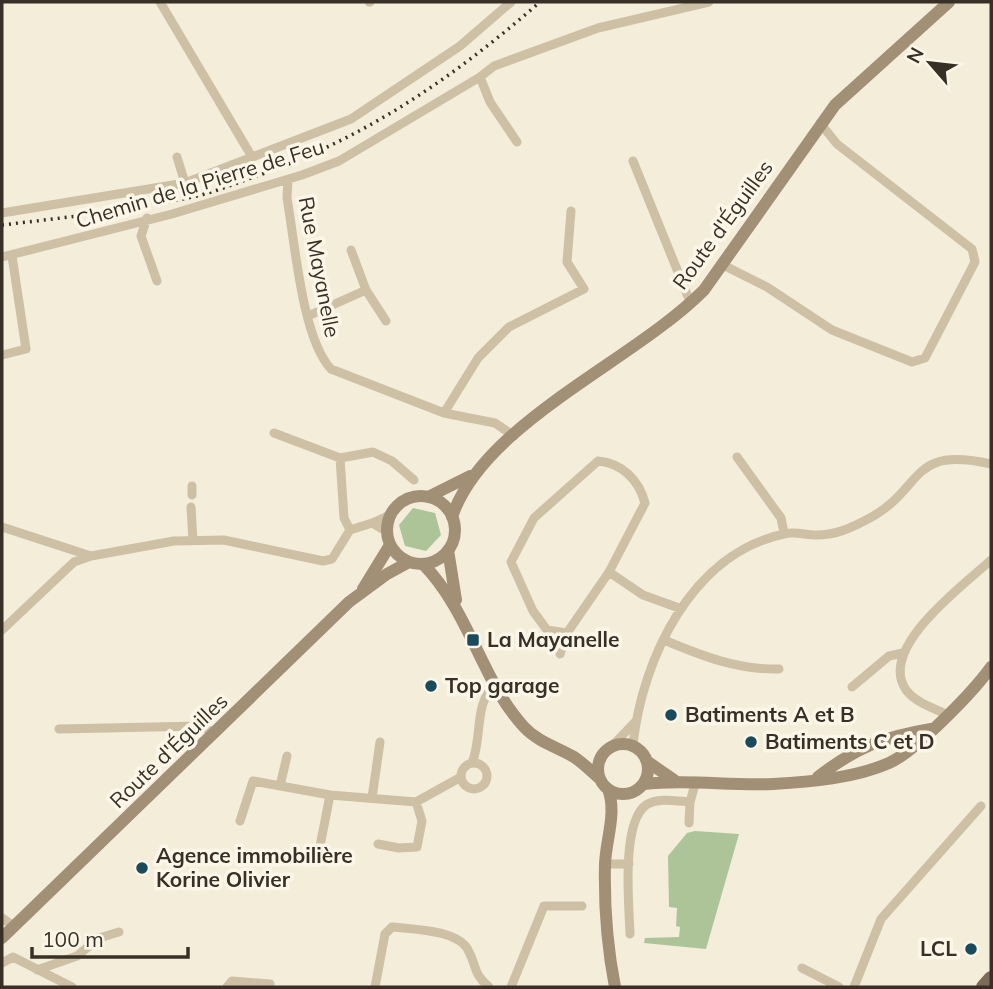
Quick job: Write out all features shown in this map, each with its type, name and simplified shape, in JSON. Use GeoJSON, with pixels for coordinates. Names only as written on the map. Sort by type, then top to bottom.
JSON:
{"type":"FeatureCollection","features":[{"type":"Feature","properties":{"kind":"main road"},"geometry":{"type":"LineString","coordinates":[[983,987],[991,978]]}},
{"type":"Feature","properties":{"kind":"street"},"geometry":{"type":"LineString","coordinates":[[160,2],[251,157]]}},
{"type":"Feature","properties":{"kind":"street"},"geometry":{"type":"LineString","coordinates":[[2,213],[185,183],[351,119],[460,46],[511,2]]}},
{"type":"Feature","properties":{"kind":"street","name":"Chemin de la Pierre de Feu"},"geometry":{"type":"LineString","coordinates":[[2,257],[288,180],[339,161],[480,78],[494,65],[598,28],[709,2]]}},
{"type":"Feature","properties":{"kind":"street","name":"Route d'Éguilles"},"geometry":{"type":"LineString","coordinates":[[452,517],[458,498],[474,474],[514,436],[553,403],[691,304],[723,265],[835,105],[949,2]]}},
{"type":"Feature","properties":{"kind":"street"},"geometry":{"type":"LineString","coordinates":[[480,78],[490,102],[517,142]]}},
{"type":"Feature","properties":{"kind":"street"},"geometry":{"type":"LineString","coordinates":[[723,265],[767,287],[832,330],[912,362],[925,358],[975,262],[972,250],[919,210],[871,168],[837,144],[820,123]]}},
{"type":"Feature","properties":{"kind":"street"},"geometry":{"type":"LineString","coordinates":[[177,157],[185,183]]}},
{"type":"Feature","properties":{"kind":"street"},"geometry":{"type":"LineString","coordinates":[[633,161],[691,304]]}},
{"type":"Feature","properties":{"kind":"street","name":"Rue Mayanelle"},"geometry":{"type":"LineString","coordinates":[[288,180],[287,198],[311,336],[321,358],[331,369],[444,413],[495,423],[514,436]]}},
{"type":"Feature","properties":{"kind":"street"},"geometry":{"type":"LineString","coordinates":[[444,413],[478,358],[509,327],[584,289],[567,262],[571,211]]}},
{"type":"Feature","properties":{"kind":"street"},"geometry":{"type":"LineString","coordinates":[[147,218],[141,236],[157,281]]}},
{"type":"Feature","properties":{"kind":"street"},"geometry":{"type":"LineString","coordinates":[[351,250],[366,290],[386,321]]}},
{"type":"Feature","properties":{"kind":"street"},"geometry":{"type":"LineString","coordinates":[[2,355],[26,349],[12,256]]}},
{"type":"Feature","properties":{"kind":"street"},"geometry":{"type":"LineString","coordinates":[[308,316],[366,290]]}},
{"type":"Feature","properties":{"kind":"street"},"geometry":{"type":"LineString","coordinates":[[274,433],[340,458],[373,452],[392,461],[414,480]]}},
{"type":"Feature","properties":{"kind":"street"},"geometry":{"type":"LineString","coordinates":[[737,457],[781,518],[784,533]]}},
{"type":"Feature","properties":{"kind":"street"},"geometry":{"type":"LineString","coordinates":[[340,458],[344,518],[350,530]]}},
{"type":"Feature","properties":{"kind":"street"},"geometry":{"type":"LineString","coordinates":[[674,780],[648,762],[634,745],[636,721],[664,640],[679,608],[728,557],[746,547],[784,533],[817,535],[849,529],[878,514],[897,498],[917,474],[937,460],[955,458],[991,464]]}},
{"type":"Feature","properties":{"kind":"street"},"geometry":{"type":"LineString","coordinates":[[560,654],[567,633],[609,572],[645,503],[642,492],[629,473],[610,462],[598,461],[534,518],[511,562],[533,611],[547,630],[567,633]]}},
{"type":"Feature","properties":{"kind":"street","name":"Route d'Éguilles"},"geometry":{"type":"LineString","coordinates":[[428,497],[474,474]]}},
{"type":"Feature","properties":{"kind":"street"},"geometry":{"type":"LineString","coordinates":[[2,630],[74,562],[90,556],[193,541],[237,542],[323,561],[332,559],[350,530],[390,516],[402,502],[428,497],[443,504],[452,517],[454,534],[442,557],[423,564],[409,562],[398,555],[388,538],[372,523]]}},
{"type":"Feature","properties":{"kind":"street"},"geometry":{"type":"LineString","coordinates":[[191,507],[193,541]]}},
{"type":"Feature","properties":{"kind":"street"},"geometry":{"type":"LineString","coordinates":[[388,538],[390,516]]}},
{"type":"Feature","properties":{"kind":"street"},"geometry":{"type":"LineString","coordinates":[[2,527],[90,556]]}},
{"type":"Feature","properties":{"kind":"street","name":"Route d'Éguilles"},"geometry":{"type":"LineString","coordinates":[[363,590],[388,538]]}},
{"type":"Feature","properties":{"kind":"street"},"geometry":{"type":"LineString","coordinates":[[448,550],[457,607]]}},
{"type":"Feature","properties":{"kind":"street"},"geometry":{"type":"LineString","coordinates":[[948,715],[920,702],[907,691],[899,674],[903,653],[916,631],[991,560]]}},
{"type":"Feature","properties":{"kind":"street","name":"Route d'Éguilles"},"geometry":{"type":"LineString","coordinates":[[2,938],[363,590],[409,562]]}},
{"type":"Feature","properties":{"kind":"street"},"geometry":{"type":"LineString","coordinates":[[423,564],[457,607],[496,682],[524,727],[549,746],[575,758],[608,789],[612,811],[605,864],[605,908],[615,987]]}},
{"type":"Feature","properties":{"kind":"street"},"geometry":{"type":"LineString","coordinates":[[609,572],[643,596],[679,608]]}},
{"type":"Feature","properties":{"kind":"street"},"geometry":{"type":"LineString","coordinates":[[664,640],[729,664],[779,669]]}},
{"type":"Feature","properties":{"kind":"street"},"geometry":{"type":"LineString","coordinates":[[852,687],[889,656],[903,653]]}},
{"type":"Feature","properties":{"kind":"street"},"geometry":{"type":"LineString","coordinates":[[612,811],[644,784],[674,780],[772,784],[849,774],[891,762],[948,715],[991,667]]}},
{"type":"Feature","properties":{"kind":"street"},"geometry":{"type":"LineString","coordinates":[[469,788],[461,778],[462,769],[472,763],[478,749],[483,700],[496,682]]}},
{"type":"Feature","properties":{"kind":"street"},"geometry":{"type":"LineString","coordinates":[[575,758],[600,757],[636,721]]}},
{"type":"Feature","properties":{"kind":"street"},"geometry":{"type":"LineString","coordinates":[[59,729],[200,726],[215,733]]}},
{"type":"Feature","properties":{"kind":"street"},"geometry":{"type":"LineString","coordinates":[[817,778],[864,746],[891,736],[932,729]]}},
{"type":"Feature","properties":{"kind":"street"},"geometry":{"type":"LineString","coordinates":[[372,798],[380,742]]}},
{"type":"Feature","properties":{"kind":"street"},"geometry":{"type":"LineString","coordinates":[[614,744],[634,745]]}},
{"type":"Feature","properties":{"kind":"street"},"geometry":{"type":"LineString","coordinates":[[450,785],[477,789],[484,784],[487,776],[478,749]]}},
{"type":"Feature","properties":{"kind":"street"},"geometry":{"type":"LineString","coordinates":[[280,786],[287,756]]}},
{"type":"Feature","properties":{"kind":"street"},"geometry":{"type":"LineString","coordinates":[[599,778],[600,757]]}},
{"type":"Feature","properties":{"kind":"street"},"geometry":{"type":"LineString","coordinates":[[644,784],[648,762]]}},
{"type":"Feature","properties":{"kind":"street"},"geometry":{"type":"LineString","coordinates":[[472,763],[484,768]]}},
{"type":"Feature","properties":{"kind":"street"},"geometry":{"type":"LineString","coordinates":[[240,821],[253,781],[330,795],[416,802],[461,778]]}},
{"type":"Feature","properties":{"kind":"street"},"geometry":{"type":"LineString","coordinates":[[688,823],[696,781]]}},
{"type":"Feature","properties":{"kind":"street"},"geometry":{"type":"LineString","coordinates":[[608,789],[623,794],[631,793]]}},
{"type":"Feature","properties":{"kind":"street"},"geometry":{"type":"LineString","coordinates":[[320,846],[330,795]]}},
{"type":"Feature","properties":{"kind":"street"},"geometry":{"type":"LineString","coordinates":[[630,934],[629,864],[637,815],[647,804],[663,800],[690,802]]}},
{"type":"Feature","properties":{"kind":"street"},"geometry":{"type":"LineString","coordinates":[[378,844],[399,848],[417,847],[422,821],[416,802]]}},
{"type":"Feature","properties":{"kind":"street"},"geometry":{"type":"LineString","coordinates":[[854,987],[881,919],[981,806]]}},
{"type":"Feature","properties":{"kind":"street"},"geometry":{"type":"LineString","coordinates":[[605,864],[629,864]]}},
{"type":"Feature","properties":{"kind":"street"},"geometry":{"type":"LineString","coordinates":[[511,987],[544,906],[582,906]]}},
{"type":"Feature","properties":{"kind":"street"},"geometry":{"type":"LineString","coordinates":[[2,918],[15,927]]}},
{"type":"Feature","properties":{"kind":"street"},"geometry":{"type":"LineString","coordinates":[[375,987],[385,934],[392,927],[454,937],[467,947],[477,977],[489,987]]}},
{"type":"Feature","properties":{"kind":"street"},"geometry":{"type":"LineString","coordinates":[[37,970],[77,956],[99,938],[119,932]]}},
{"type":"Feature","properties":{"kind":"street"},"geometry":{"type":"LineString","coordinates":[[2,963],[13,957],[72,987]]}},
{"type":"Feature","properties":{"kind":"street"},"geometry":{"type":"LineString","coordinates":[[802,968],[839,987]]}},
{"type":"Feature","properties":{"kind":"street"},"geometry":{"type":"LineString","coordinates":[[227,987],[232,981],[247,980],[270,984],[270,987]]}},
{"type":"Feature","properties":{"kind":"green space"},"geometry":{"type":"Polygon","coordinates":[[[413,508],[435,513],[441,535],[426,551],[405,546],[399,525],[413,508]]]}},
{"type":"Feature","properties":{"kind":"green space"},"geometry":{"type":"Polygon","coordinates":[[[695,831],[739,834],[706,949],[644,943],[645,938],[679,937],[680,927],[676,926],[677,908],[669,907],[668,856],[687,833],[695,831]]]}},
{"type":"Feature","properties":{"kind":"railway"},"geometry":{"type":"LineString","coordinates":[[2,225],[127,209],[201,195],[297,160],[372,124],[407,103],[475,56],[540,2]]}},
{"type":"Feature","properties":{"kind":"place","name":"La Mayanelle"},"geometry":{"type":"Point","coordinates":[473,640]}},
{"type":"Feature","properties":{"kind":"place","name":"Top garage"},"geometry":{"type":"Point","coordinates":[431,686]}},
{"type":"Feature","properties":{"kind":"place","name":"Batiments A et B"},"geometry":{"type":"Point","coordinates":[671,715]}},
{"type":"Feature","properties":{"kind":"place","name":"Batiments C et D"},"geometry":{"type":"Point","coordinates":[751,742]}},
{"type":"Feature","properties":{"kind":"place","name":"Agence immobilière Korine Olivier"},"geometry":{"type":"Point","coordinates":[142,868]}},
{"type":"Feature","properties":{"kind":"place","name":"LCL"},"geometry":{"type":"Point","coordinates":[971,949]}}]}
